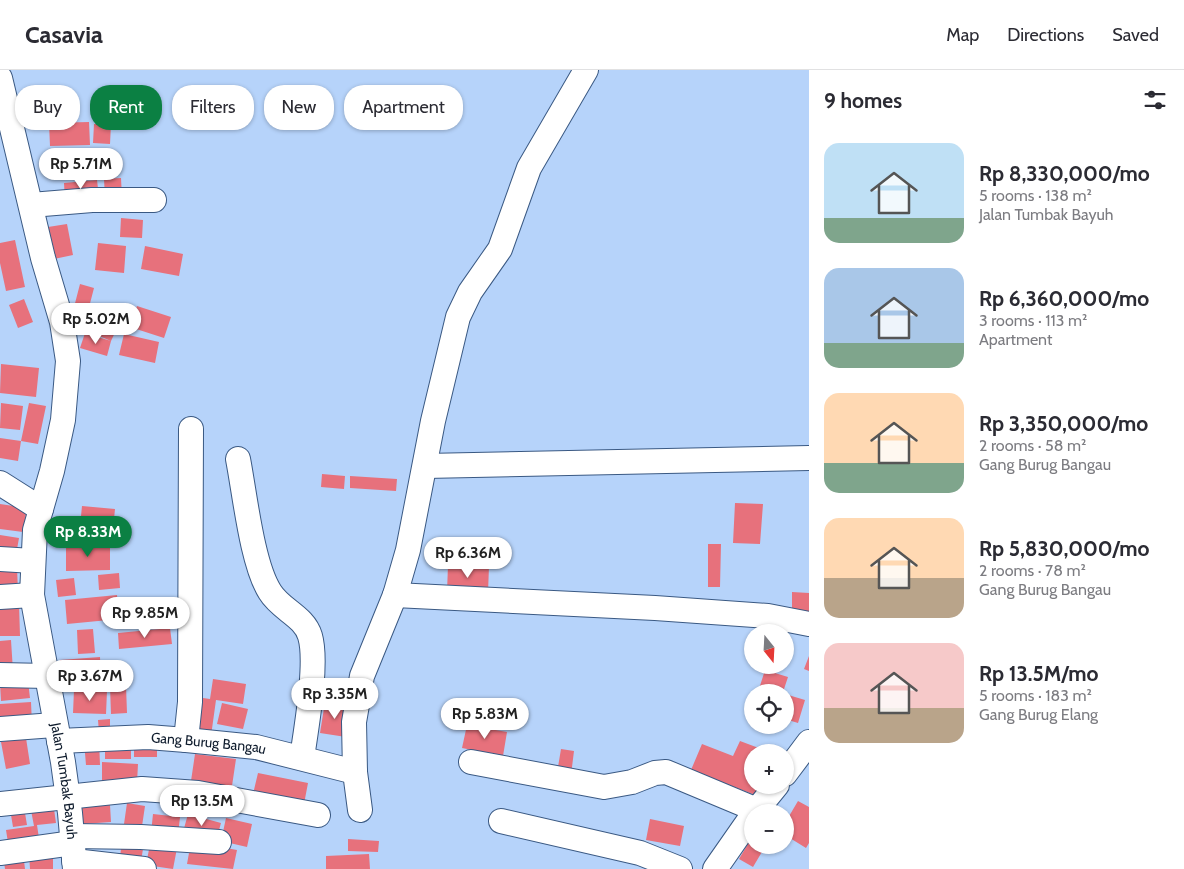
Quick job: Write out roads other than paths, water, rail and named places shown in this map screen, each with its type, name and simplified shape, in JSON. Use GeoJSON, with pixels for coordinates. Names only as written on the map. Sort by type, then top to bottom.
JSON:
{"type":"FeatureCollection","features":[{"type":"Feature","properties":{"kind":"street"},"geometry":{"type":"LineString","coordinates":[[360,810],[355,772],[354,722],[362,676],[395,595],[408,550],[441,384],[458,317],[470,292],[500,249],[529,168],[586,70]]}},
{"type":"Feature","properties":{"kind":"street","name":"Jalan Tumbak Bayuh"},"geometry":{"type":"LineString","coordinates":[[0,78],[43,258],[62,322],[68,361],[63,420],[52,471],[35,530],[32,595],[68,797],[73,852]]}},
{"type":"Feature","properties":{"kind":"street"},"geometry":{"type":"LineString","coordinates":[[31,205],[92,200],[154,200]]}},
{"type":"Feature","properties":{"kind":"street"},"geometry":{"type":"LineString","coordinates":[[186,740],[190,702],[191,429]]}},
{"type":"Feature","properties":{"kind":"street"},"geometry":{"type":"LineString","coordinates":[[425,466],[809,458]]}},
{"type":"Feature","properties":{"kind":"street"},"geometry":{"type":"LineString","coordinates":[[238,459],[260,572],[279,605],[306,625],[311,638],[310,701],[302,758]]}},
{"type":"Feature","properties":{"kind":"street"},"geometry":{"type":"LineString","coordinates":[[0,483],[41,508]]}},
{"type":"Feature","properties":{"kind":"street"},"geometry":{"type":"LineString","coordinates":[[0,559],[33,561]]}},
{"type":"Feature","properties":{"kind":"street"},"geometry":{"type":"LineString","coordinates":[[0,597],[32,595]]}},
{"type":"Feature","properties":{"kind":"street"},"geometry":{"type":"LineString","coordinates":[[395,595],[674,609],[768,616],[809,624]]}},
{"type":"Feature","properties":{"kind":"street"},"geometry":{"type":"LineString","coordinates":[[0,675],[47,676]]}},
{"type":"Feature","properties":{"kind":"street","name":"Gang Burug Bangau"},"geometry":{"type":"LineString","coordinates":[[0,729],[148,737],[256,747],[355,772]]}},
{"type":"Feature","properties":{"kind":"street"},"geometry":{"type":"LineString","coordinates":[[794,762],[809,742]]}},
{"type":"Feature","properties":{"kind":"street"},"geometry":{"type":"LineString","coordinates":[[471,762],[604,787],[632,782],[655,773],[666,772],[744,808]]}},
{"type":"Feature","properties":{"kind":"street"},"geometry":{"type":"LineString","coordinates":[[0,804],[113,790],[167,790],[198,793],[318,815]]}},
{"type":"Feature","properties":{"kind":"street"},"geometry":{"type":"LineString","coordinates":[[762,804],[770,794]]}},
{"type":"Feature","properties":{"kind":"street"},"geometry":{"type":"LineString","coordinates":[[501,821],[640,853],[680,869]]}},
{"type":"Feature","properties":{"kind":"street"},"geometry":{"type":"LineString","coordinates":[[715,869],[744,828]]}},
{"type":"Feature","properties":{"kind":"street"},"geometry":{"type":"LineString","coordinates":[[0,853],[73,852],[141,837],[219,842]]}},
{"type":"Feature","properties":{"kind":"street"},"geometry":{"type":"LineString","coordinates":[[73,852],[144,869]]}}]}
